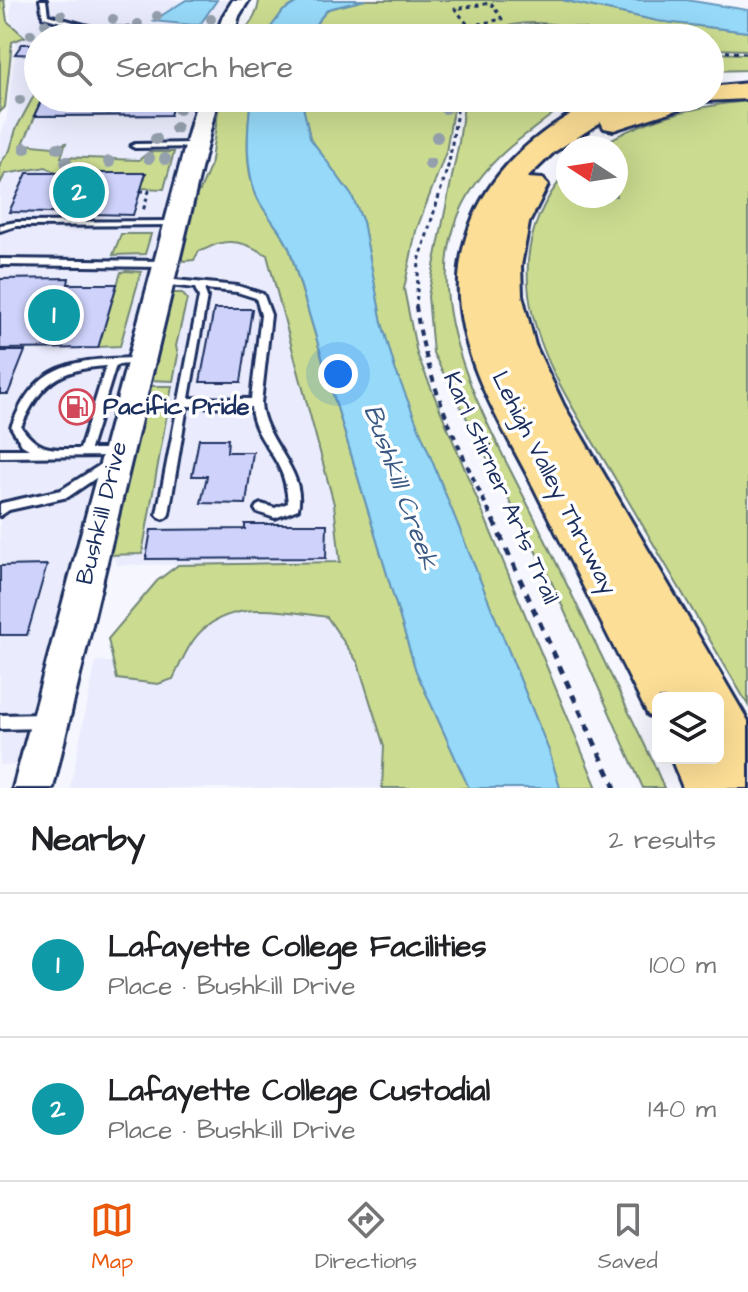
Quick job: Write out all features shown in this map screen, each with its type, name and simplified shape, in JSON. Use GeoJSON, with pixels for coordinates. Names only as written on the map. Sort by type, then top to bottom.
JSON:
{"type":"FeatureCollection","features":[{"type":"Feature","properties":{"kind":"highway"},"geometry":{"type":"LineString","coordinates":[[724,82],[748,79]]}},
{"type":"Feature","properties":{"kind":"highway"},"geometry":{"type":"LineString","coordinates":[[724,94],[748,91]]}},
{"type":"Feature","properties":{"kind":"highway","name":"Lehigh Valley Thruway"},"geometry":{"type":"LineString","coordinates":[[603,112],[573,124],[541,146],[516,170],[497,196],[484,226],[476,259],[476,296],[485,339],[504,391],[663,692]]}},
{"type":"Feature","properties":{"kind":"highway","name":"Lehigh Valley Thruway"},"geometry":{"type":"LineString","coordinates":[[592,136],[624,118],[645,112]]}},
{"type":"Feature","properties":{"kind":"highway","name":"Lehigh Valley Thruway"},"geometry":{"type":"LineString","coordinates":[[556,162],[530,189],[511,230],[504,271],[509,317],[534,386],[704,692]]}},
{"type":"Feature","properties":{"kind":"highway"},"geometry":{"type":"LineString","coordinates":[[724,729],[748,775]]}},
{"type":"Feature","properties":{"kind":"highway"},"geometry":{"type":"LineString","coordinates":[[700,764],[711,788]]}},
{"type":"Feature","properties":{"kind":"street"},"geometry":{"type":"LineString","coordinates":[[230,24],[241,0]]}},
{"type":"Feature","properties":{"kind":"street","name":"Bushkill Drive"},"geometry":{"type":"LineString","coordinates":[[33,788],[116,456],[126,362],[164,273],[204,112]]}},
{"type":"Feature","properties":{"kind":"lane"},"geometry":{"type":"LineString","coordinates":[[43,0],[45,16],[70,24]]}},
{"type":"Feature","properties":{"kind":"lane"},"geometry":{"type":"LineString","coordinates":[[135,146],[196,145]]}},
{"type":"Feature","properties":{"kind":"lane"},"geometry":{"type":"LineString","coordinates":[[0,228],[16,224],[177,223]]}},
{"type":"Feature","properties":{"kind":"lane"},"geometry":{"type":"LineString","coordinates":[[0,262],[164,273],[199,286],[238,289],[260,296],[266,315],[255,413],[290,478],[294,506],[275,513],[261,509]]}},
{"type":"Feature","properties":{"kind":"lane"},"geometry":{"type":"LineString","coordinates":[[163,514],[203,297],[199,286]]}},
{"type":"Feature","properties":{"kind":"lane"},"geometry":{"type":"LineString","coordinates":[[44,452],[26,442],[16,427],[24,404],[36,387],[53,375],[87,364],[126,362],[84,452]]}},
{"type":"Feature","properties":{"kind":"lane"},"geometry":{"type":"LineString","coordinates":[[183,402],[256,403]]}},
{"type":"Feature","properties":{"kind":"lane"},"geometry":{"type":"LineString","coordinates":[[0,453],[84,452],[116,456]]}},
{"type":"Feature","properties":{"kind":"lane"},"geometry":{"type":"LineString","coordinates":[[2,508],[64,494],[116,456]]}},
{"type":"Feature","properties":{"kind":"lane"},"geometry":{"type":"LineString","coordinates":[[0,722],[50,721]]}},
{"type":"Feature","properties":{"kind":"path"},"geometry":{"type":"LineString","coordinates":[[467,24],[455,9],[491,3],[502,19],[478,24]]}},
{"type":"Feature","properties":{"kind":"path"},"geometry":{"type":"LineString","coordinates":[[724,52],[748,53]]}},
{"type":"Feature","properties":{"kind":"path","name":"Karl Stirner Arts Trail"},"geometry":{"type":"LineString","coordinates":[[457,112],[449,163],[419,261],[415,298],[421,343],[452,433],[558,657],[615,788]]}},
{"type":"Feature","properties":{"kind":"path"},"geometry":{"type":"LineString","coordinates":[[140,191],[157,191]]}},
{"type":"Feature","properties":{"kind":"path"},"geometry":{"type":"LineString","coordinates":[[139,223],[149,191]]}},
{"type":"Feature","properties":{"kind":"shaded area"},"geometry":{"type":"Polygon","coordinates":[[[12,0],[242,0],[232,24],[24,24],[24,112],[204,112],[18,765],[0,765],[0,138],[7,117],[16,43],[10,15],[12,0]]]}},
{"type":"Feature","properties":{"kind":"shaded area"},"geometry":{"type":"Polygon","coordinates":[[[243,242],[267,255],[334,504],[340,563],[118,565],[111,556],[187,251],[243,242]]]}},
{"type":"Feature","properties":{"kind":"shaded area"},"geometry":{"type":"Polygon","coordinates":[[[218,592],[328,617],[358,663],[384,746],[382,788],[70,788],[96,661],[138,664],[218,592]]]}},
{"type":"Feature","properties":{"kind":"green space"},"geometry":{"type":"Polygon","coordinates":[[[0,0],[4,0],[7,21],[24,37],[12,42],[5,107],[0,112],[0,0]]]}},
{"type":"Feature","properties":{"kind":"green space"},"geometry":{"type":"Polygon","coordinates":[[[259,0],[301,0],[283,11],[273,24],[250,24],[259,0]]]}},
{"type":"Feature","properties":{"kind":"green space"},"geometry":{"type":"Polygon","coordinates":[[[365,0],[562,0],[683,24],[316,24],[328,9],[365,0]]]}},
{"type":"Feature","properties":{"kind":"green space"},"geometry":{"type":"Polygon","coordinates":[[[724,29],[748,32],[748,50],[724,49],[724,29]]]}},
{"type":"Feature","properties":{"kind":"green space"},"geometry":{"type":"Polygon","coordinates":[[[724,53],[748,54],[748,70],[724,71],[724,53]]]}},
{"type":"Feature","properties":{"kind":"green space"},"geometry":{"type":"Polygon","coordinates":[[[748,101],[748,705],[563,391],[541,343],[528,277],[528,260],[535,228],[556,186],[556,208],[628,208],[628,136],[618,136],[651,121],[683,112],[724,112],[724,104],[748,101]]]}},
{"type":"Feature","properties":{"kind":"green space"},"geometry":{"type":"Polygon","coordinates":[[[25,112],[37,112],[23,144],[53,147],[66,143],[61,157],[139,160],[149,152],[174,152],[164,189],[141,188],[145,173],[56,173],[46,167],[5,174],[0,184],[0,164],[10,150],[25,112]]]}},
{"type":"Feature","properties":{"kind":"green space"},"geometry":{"type":"Polygon","coordinates":[[[218,112],[249,112],[248,151],[255,191],[290,251],[416,671],[469,788],[382,788],[384,746],[358,663],[327,617],[265,610],[234,613],[200,632],[173,679],[158,684],[117,679],[108,639],[157,581],[178,565],[340,562],[334,504],[267,255],[231,242],[199,251],[194,260],[184,261],[179,257],[194,193],[200,191],[210,167],[218,112]]]}},
{"type":"Feature","properties":{"kind":"green space"},"geometry":{"type":"Polygon","coordinates":[[[304,112],[453,112],[446,152],[416,231],[404,289],[417,354],[597,788],[560,788],[549,751],[395,369],[382,323],[363,222],[352,196],[310,138],[304,112]]]}},
{"type":"Feature","properties":{"kind":"green space"},"geometry":{"type":"Polygon","coordinates":[[[463,112],[555,112],[525,135],[480,178],[455,224],[447,272],[451,322],[466,372],[487,423],[664,788],[643,788],[552,583],[433,353],[428,296],[463,112]]]}},
{"type":"Feature","properties":{"kind":"green space"},"geometry":{"type":"Polygon","coordinates":[[[121,234],[151,234],[145,254],[113,255],[121,234]]]}},
{"type":"Feature","properties":{"kind":"green space"},"geometry":{"type":"Polygon","coordinates":[[[121,272],[141,272],[120,346],[98,347],[121,272]]]}},
{"type":"Feature","properties":{"kind":"green space"},"geometry":{"type":"Polygon","coordinates":[[[182,293],[187,299],[176,346],[178,355],[173,381],[148,380],[170,295],[182,293]]]}},
{"type":"Feature","properties":{"kind":"green space"},"geometry":{"type":"Polygon","coordinates":[[[147,386],[172,386],[142,554],[106,555],[147,386]]]}},
{"type":"Feature","properties":{"kind":"water"},"geometry":{"type":"Polygon","coordinates":[[[186,0],[217,0],[201,23],[153,21],[186,0]]]}},
{"type":"Feature","properties":{"kind":"water"},"geometry":{"type":"Polygon","coordinates":[[[301,0],[365,0],[328,9],[316,24],[273,24],[283,11],[301,0]]]}},
{"type":"Feature","properties":{"kind":"water"},"geometry":{"type":"Polygon","coordinates":[[[562,0],[686,0],[748,10],[748,32],[724,29],[724,24],[658,21],[562,0]]]}},
{"type":"Feature","properties":{"kind":"water","name":"Bushkill Creek"},"geometry":{"type":"Polygon","coordinates":[[[249,112],[304,112],[310,138],[352,196],[363,222],[382,323],[395,369],[549,751],[560,788],[469,788],[416,671],[290,250],[255,191],[248,151],[249,112]]]}},
{"type":"Feature","properties":{"kind":"building"},"geometry":{"type":"Polygon","coordinates":[[[22,44],[24,44],[24,54],[15,54],[22,44]]]}},
{"type":"Feature","properties":{"kind":"building"},"geometry":{"type":"Polygon","coordinates":[[[36,112],[171,112],[170,115],[34,116],[36,112]]]}},
{"type":"Feature","properties":{"kind":"building"},"geometry":{"type":"Polygon","coordinates":[[[36,112],[171,112],[170,115],[34,116],[36,112]]]}},
{"type":"Feature","properties":{"kind":"building"},"geometry":{"type":"Polygon","coordinates":[[[27,173],[146,173],[133,215],[9,212],[27,173]]]}},
{"type":"Feature","properties":{"kind":"building"},"geometry":{"type":"Polygon","coordinates":[[[69,278],[68,284],[117,284],[98,348],[0,349],[0,279],[69,278]]]}},
{"type":"Feature","properties":{"kind":"building"},"geometry":{"type":"Polygon","coordinates":[[[214,309],[252,309],[241,382],[200,382],[214,309]]]}},
{"type":"Feature","properties":{"kind":"building"},"geometry":{"type":"Polygon","coordinates":[[[0,351],[25,351],[8,394],[0,394],[0,351]]]}},
{"type":"Feature","properties":{"kind":"building"},"geometry":{"type":"Polygon","coordinates":[[[199,439],[228,439],[227,452],[253,452],[246,504],[201,503],[207,476],[192,476],[199,439]]]}},
{"type":"Feature","properties":{"kind":"building"},"geometry":{"type":"Polygon","coordinates":[[[245,524],[327,524],[326,558],[146,559],[151,530],[245,529],[245,524]]]}},
{"type":"Feature","properties":{"kind":"building"},"geometry":{"type":"Polygon","coordinates":[[[47,565],[27,635],[0,635],[0,566],[47,565]]]}},
{"type":"Feature","properties":{"kind":"place","name":"Lafayette College Custodial"},"geometry":{"type":"Point","coordinates":[79,192]}},
{"type":"Feature","properties":{"kind":"place","name":"Lafayette College Facilities"},"geometry":{"type":"Point","coordinates":[54,315]}},
{"type":"Feature","properties":{"kind":"place","name":"Pacific Pride"},"geometry":{"type":"Point","coordinates":[77,407]}}]}
